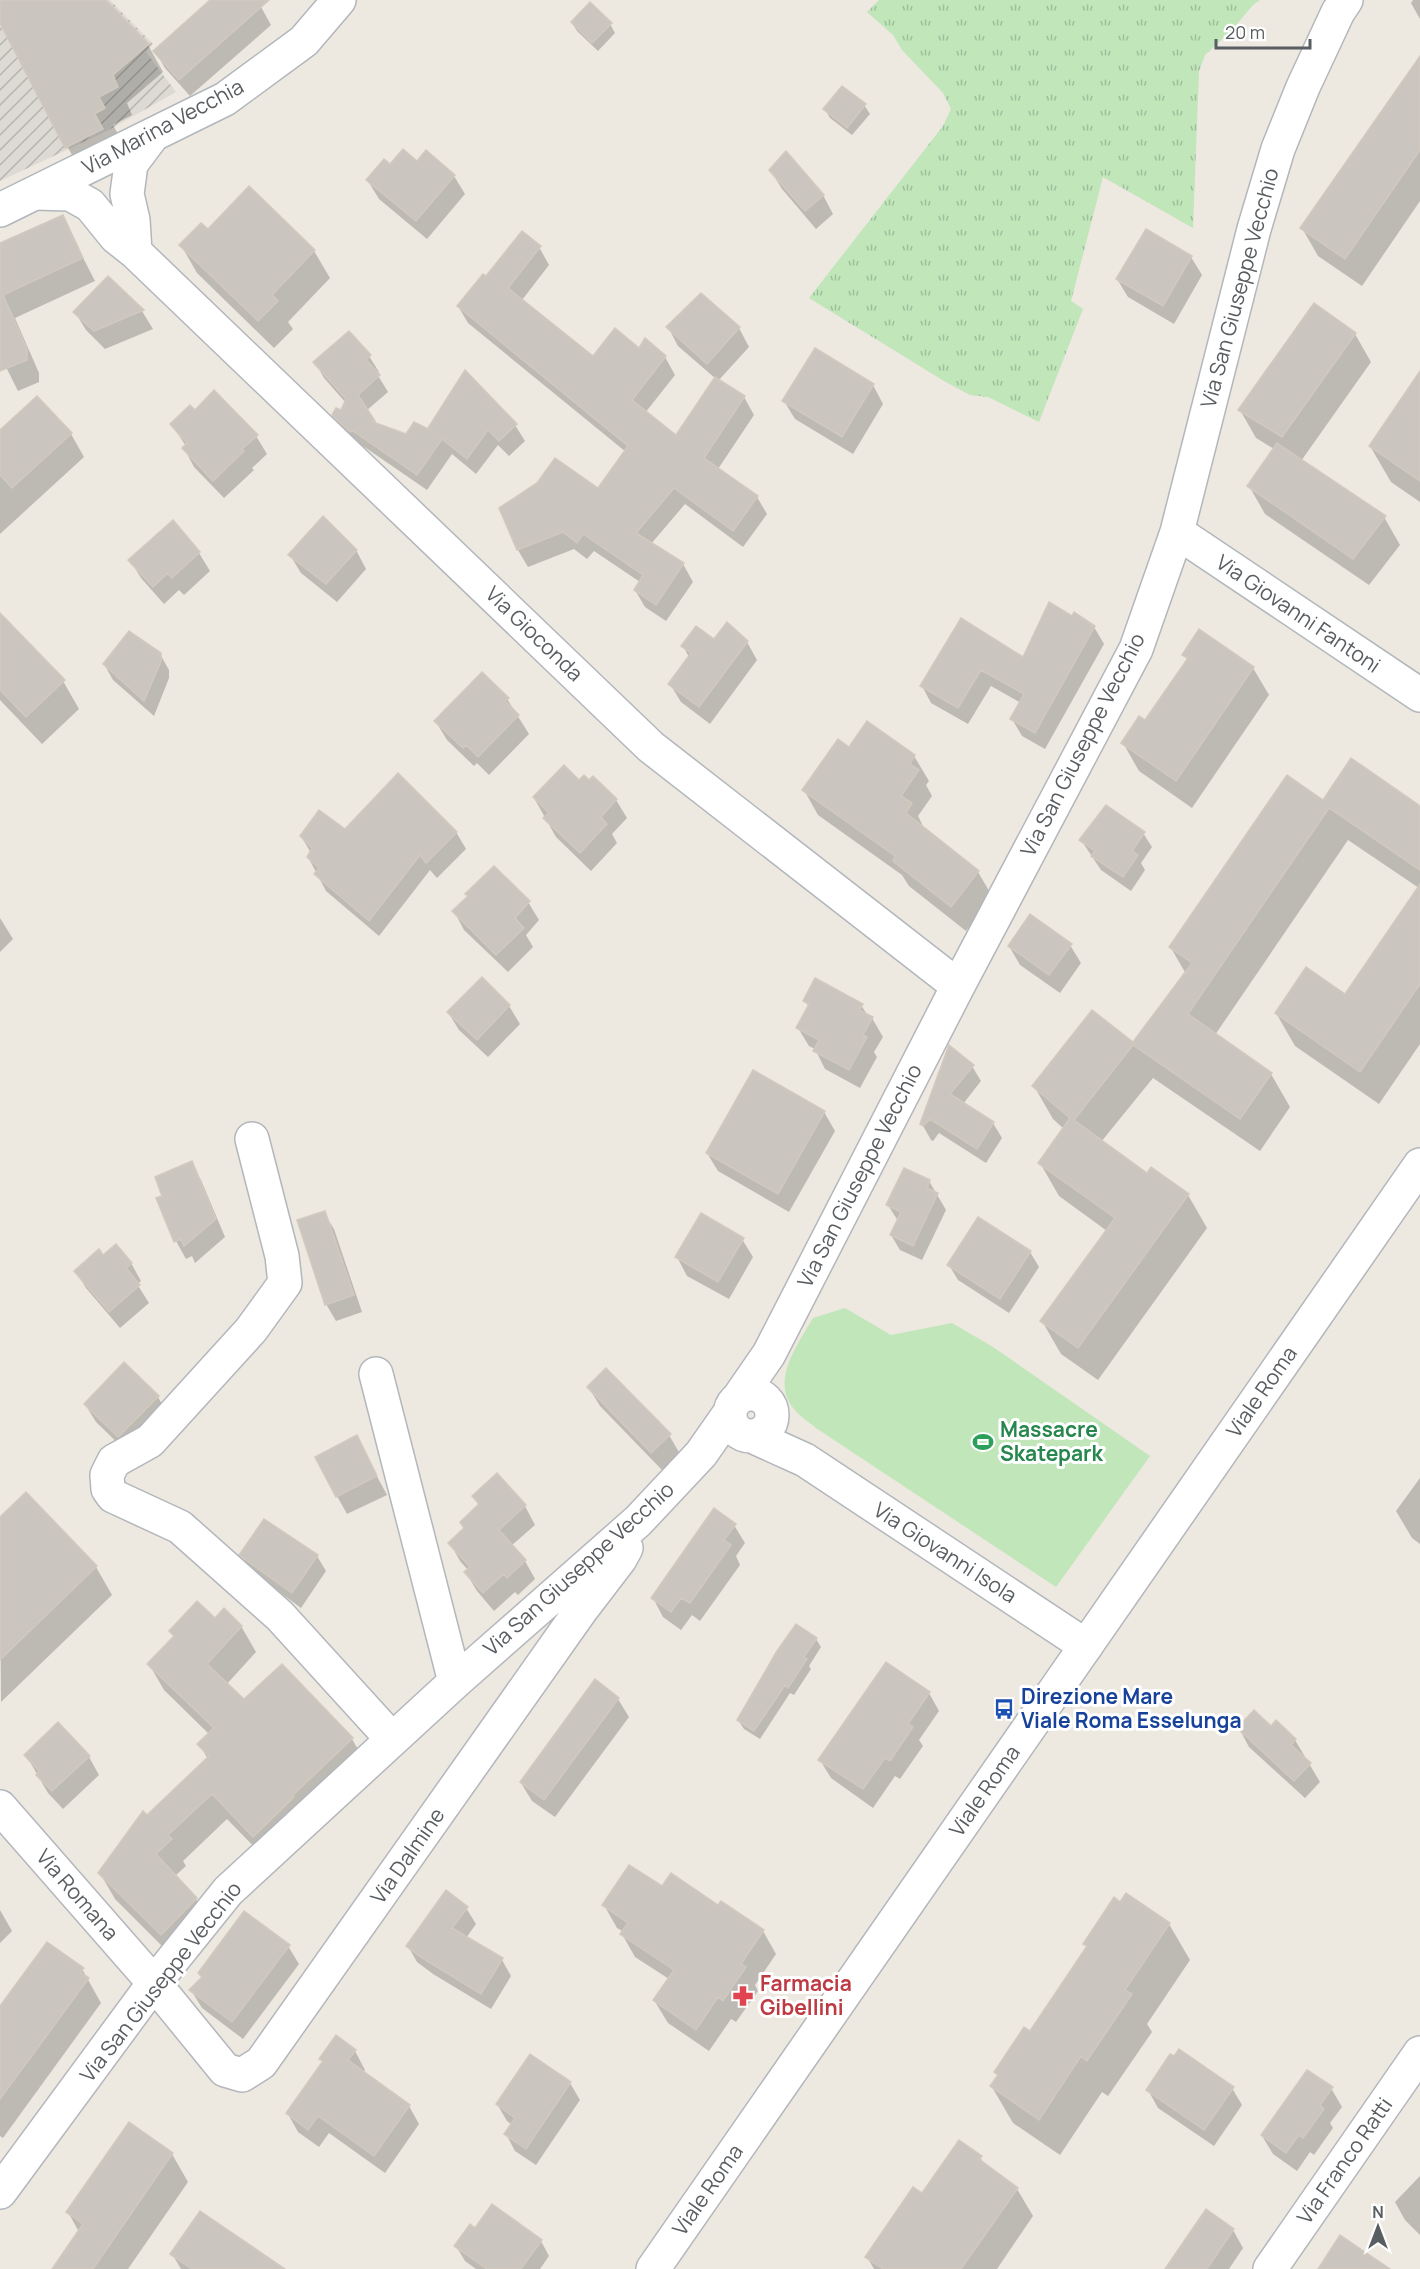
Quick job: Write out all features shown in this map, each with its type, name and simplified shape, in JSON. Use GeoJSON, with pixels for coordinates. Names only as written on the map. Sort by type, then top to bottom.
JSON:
{"type":"FeatureCollection","features":[{"type":"Feature","properties":{"kind":"street","name":"Via Marina Vecchia"},"geometry":{"type":"LineString","coordinates":[[0,210],[225,99],[304,41],[339,0]]}},
{"type":"Feature","properties":{"kind":"street","name":"Via San Giuseppe Vecchio"},"geometry":{"type":"LineString","coordinates":[[0,2192],[154,1983],[228,1891],[455,1682],[638,1521],[701,1454],[750,1417],[769,1354],[958,986],[1136,649],[1177,532],[1254,229],[1278,149],[1303,87],[1338,12],[1346,0]]}},
{"type":"Feature","properties":{"kind":"street"},"geometry":{"type":"LineString","coordinates":[[135,252],[133,220],[127,194],[131,164],[152,136]]}},
{"type":"Feature","properties":{"kind":"street","name":"Via Gioconda"},"geometry":{"type":"LineString","coordinates":[[36,192],[69,194],[90,205],[116,237],[135,252],[651,747],[958,986]]}},
{"type":"Feature","properties":{"kind":"street","name":"Via Giovanni Fantoni"},"geometry":{"type":"LineString","coordinates":[[1177,532],[1420,695]]}},
{"type":"Feature","properties":{"kind":"street"},"geometry":{"type":"LineString","coordinates":[[252,1139],[282,1256],[285,1282],[251,1330],[150,1441],[114,1461],[107,1475],[108,1489],[113,1496],[180,1527],[188,1534],[280,1616],[392,1739]]}},
{"type":"Feature","properties":{"kind":"street","name":"Viale Roma"},"geometry":{"type":"LineString","coordinates":[[653,2269],[1420,1165]]}},
{"type":"Feature","properties":{"kind":"street"},"geometry":{"type":"LineString","coordinates":[[376,1374],[455,1682]]}},
{"type":"Feature","properties":{"kind":"street","name":"Via Giovanni Isola"},"geometry":{"type":"LineString","coordinates":[[750,1417],[805,1460],[1086,1646]]}},
{"type":"Feature","properties":{"kind":"street","name":"Via Dalmine"},"geometry":{"type":"LineString","coordinates":[[154,1983],[225,2070],[242,2075],[261,2063],[581,1610],[620,1559],[638,1521]]}},
{"type":"Feature","properties":{"kind":"street","name":"Via Romana"},"geometry":{"type":"LineString","coordinates":[[0,1807],[154,1983]]}},
{"type":"Feature","properties":{"kind":"street","name":"Via Franco Ratti"},"geometry":{"type":"LineString","coordinates":[[1270,2269],[1420,2053]]}},
{"type":"Feature","properties":{"kind":"shaded area"},"geometry":{"type":"Polygon","coordinates":[[[0,0],[110,0],[153,44],[146,52],[176,92],[105,132],[0,181],[0,0]]]}},
{"type":"Feature","properties":{"kind":"green space"},"geometry":{"type":"Polygon","coordinates":[[[879,0],[1260,0],[1205,55],[1199,71],[1193,228],[1103,177],[1071,301],[1083,309],[1039,422],[988,397],[970,395],[944,381],[809,298],[943,126],[951,109],[943,93],[902,50],[893,35],[867,12],[879,0]]]}},
{"type":"Feature","properties":{"kind":"green space","name":"Massacre Skatepark"},"geometry":{"type":"Polygon","coordinates":[[[845,1308],[891,1335],[952,1323],[993,1347],[1150,1456],[1056,1587],[816,1428],[794,1409],[787,1398],[785,1387],[789,1363],[794,1351],[813,1318],[845,1308]]]}},
{"type":"Feature","properties":{"kind":"building"},"geometry":{"type":"Polygon","coordinates":[[[0,0],[106,0],[149,44],[113,75],[118,87],[99,97],[105,108],[95,114],[103,129],[65,148],[0,23],[0,0]]]}},
{"type":"Feature","properties":{"kind":"building"},"geometry":{"type":"Polygon","coordinates":[[[210,0],[269,0],[179,80],[153,51],[210,0]]]}},
{"type":"Feature","properties":{"kind":"building"},"geometry":{"type":"Polygon","coordinates":[[[590,2],[612,23],[592,43],[571,22],[590,2]]]}},
{"type":"Feature","properties":{"kind":"building"},"geometry":{"type":"Polygon","coordinates":[[[1420,56],[1420,150],[1345,259],[1300,228],[1420,56]]]}},
{"type":"Feature","properties":{"kind":"building"},"geometry":{"type":"Polygon","coordinates":[[[842,86],[866,104],[847,128],[823,109],[842,86]]]}},
{"type":"Feature","properties":{"kind":"building"},"geometry":{"type":"Polygon","coordinates":[[[403,149],[417,161],[426,150],[455,175],[416,221],[366,180],[384,159],[390,164],[403,149]]]}},
{"type":"Feature","properties":{"kind":"building"},"geometry":{"type":"Polygon","coordinates":[[[786,151],[824,195],[805,211],[769,170],[786,151]]]}},
{"type":"Feature","properties":{"kind":"building"},"geometry":{"type":"Polygon","coordinates":[[[249,186],[315,250],[272,295],[278,301],[258,321],[179,245],[201,223],[208,229],[249,186]]]}},
{"type":"Feature","properties":{"kind":"building"},"geometry":{"type":"Polygon","coordinates":[[[63,215],[83,258],[3,295],[27,349],[27,360],[0,371],[0,243],[63,215]]]}},
{"type":"Feature","properties":{"kind":"building"},"geometry":{"type":"Polygon","coordinates":[[[1146,229],[1192,256],[1163,306],[1116,279],[1146,229]]]}},
{"type":"Feature","properties":{"kind":"building"},"geometry":{"type":"Polygon","coordinates":[[[522,231],[541,246],[508,288],[593,356],[615,328],[639,348],[645,338],[666,356],[632,400],[676,435],[715,377],[745,396],[704,458],[758,496],[733,531],[674,488],[636,533],[684,563],[656,605],[634,590],[643,575],[583,534],[577,543],[563,532],[517,550],[499,508],[537,483],[555,458],[598,488],[628,446],[457,306],[483,274],[486,276],[522,231]]]}},
{"type":"Feature","properties":{"kind":"building"},"geometry":{"type":"Polygon","coordinates":[[[108,276],[144,310],[94,331],[73,312],[108,276]]]}},
{"type":"Feature","properties":{"kind":"building"},"geometry":{"type":"Polygon","coordinates":[[[701,293],[740,327],[707,364],[666,327],[701,293]]]}},
{"type":"Feature","properties":{"kind":"building"},"geometry":{"type":"Polygon","coordinates":[[[1314,303],[1356,333],[1282,437],[1238,410],[1314,303]]]}},
{"type":"Feature","properties":{"kind":"building"},"geometry":{"type":"Polygon","coordinates":[[[349,331],[371,355],[366,360],[380,375],[358,395],[375,421],[373,422],[406,434],[414,422],[432,431],[428,428],[465,370],[517,424],[499,441],[488,430],[467,459],[442,439],[417,475],[353,431],[350,432],[332,415],[336,408],[341,410],[346,399],[313,362],[349,331]]]}},
{"type":"Feature","properties":{"kind":"building"},"geometry":{"type":"Polygon","coordinates":[[[815,348],[874,384],[842,437],[782,401],[815,348]]]}},
{"type":"Feature","properties":{"kind":"building"},"geometry":{"type":"Polygon","coordinates":[[[1420,371],[1420,481],[1369,446],[1420,371]]]}},
{"type":"Feature","properties":{"kind":"building"},"geometry":{"type":"Polygon","coordinates":[[[214,390],[258,435],[213,481],[182,448],[187,443],[170,424],[190,405],[195,410],[214,390]]]}},
{"type":"Feature","properties":{"kind":"building"},"geometry":{"type":"Polygon","coordinates":[[[37,396],[72,433],[12,488],[0,475],[0,430],[37,396]]]}},
{"type":"Feature","properties":{"kind":"building"},"geometry":{"type":"Polygon","coordinates":[[[1277,443],[1386,516],[1353,559],[1247,486],[1277,443]]]}},
{"type":"Feature","properties":{"kind":"building"},"geometry":{"type":"Polygon","coordinates":[[[323,516],[357,550],[326,584],[288,555],[323,516]]]}},
{"type":"Feature","properties":{"kind":"building"},"geometry":{"type":"Polygon","coordinates":[[[173,520],[200,552],[172,578],[168,573],[153,587],[128,560],[173,520]]]}},
{"type":"Feature","properties":{"kind":"building"},"geometry":{"type":"Polygon","coordinates":[[[1049,602],[1072,616],[1074,612],[1095,626],[1035,733],[1010,719],[1024,694],[981,670],[958,708],[920,686],[961,618],[1023,657],[1049,602]]]}},
{"type":"Feature","properties":{"kind":"building"},"geometry":{"type":"Polygon","coordinates":[[[0,613],[65,680],[26,717],[0,690],[0,613]]]}},
{"type":"Feature","properties":{"kind":"building"},"geometry":{"type":"Polygon","coordinates":[[[727,622],[748,641],[699,707],[668,684],[691,653],[681,646],[696,626],[714,639],[727,622]]]}},
{"type":"Feature","properties":{"kind":"building"},"geometry":{"type":"Polygon","coordinates":[[[1199,629],[1254,667],[1176,781],[1121,743],[1139,716],[1145,720],[1188,658],[1182,655],[1199,629]]]}},
{"type":"Feature","properties":{"kind":"building"},"geometry":{"type":"Polygon","coordinates":[[[129,631],[161,653],[161,661],[144,701],[103,664],[129,631]]]}},
{"type":"Feature","properties":{"kind":"building"},"geometry":{"type":"Polygon","coordinates":[[[482,672],[509,698],[505,701],[519,715],[478,757],[466,745],[463,748],[434,721],[482,672]]]}},
{"type":"Feature","properties":{"kind":"building"},"geometry":{"type":"Polygon","coordinates":[[[867,721],[915,755],[910,764],[919,770],[901,796],[912,803],[906,813],[979,871],[951,907],[893,861],[895,856],[802,790],[838,739],[849,747],[867,721]]]}},
{"type":"Feature","properties":{"kind":"building"},"geometry":{"type":"Polygon","coordinates":[[[1351,758],[1420,806],[1420,870],[1329,808],[1188,1014],[1272,1073],[1240,1119],[1133,1045],[1074,1120],[1147,1173],[1151,1167],[1189,1194],[1078,1348],[1040,1321],[1115,1218],[1038,1163],[1070,1118],[1032,1086],[1092,1010],[1133,1042],[1192,963],[1169,947],[1287,775],[1323,800],[1351,758]]]}},
{"type":"Feature","properties":{"kind":"building"},"geometry":{"type":"Polygon","coordinates":[[[564,765],[579,780],[584,775],[589,780],[593,776],[617,799],[601,817],[607,824],[580,853],[543,818],[549,813],[533,797],[564,765]]]}},
{"type":"Feature","properties":{"kind":"building"},"geometry":{"type":"Polygon","coordinates":[[[398,773],[457,832],[426,863],[420,855],[369,921],[314,874],[319,868],[307,857],[312,848],[300,836],[319,810],[345,829],[398,773]]]}},
{"type":"Feature","properties":{"kind":"building"},"geometry":{"type":"Polygon","coordinates":[[[1106,805],[1145,832],[1132,851],[1138,855],[1123,877],[1091,856],[1095,851],[1079,840],[1106,805]]]}},
{"type":"Feature","properties":{"kind":"building"},"geometry":{"type":"Polygon","coordinates":[[[494,866],[530,901],[515,918],[524,928],[496,955],[452,911],[468,896],[465,894],[494,866]]]}},
{"type":"Feature","properties":{"kind":"building"},"geometry":{"type":"Polygon","coordinates":[[[1420,884],[1420,984],[1360,1072],[1275,1013],[1306,967],[1345,994],[1420,884]]]}},
{"type":"Feature","properties":{"kind":"building"},"geometry":{"type":"Polygon","coordinates":[[[1030,914],[1072,944],[1049,975],[1008,946],[1030,914]]]}},
{"type":"Feature","properties":{"kind":"building"},"geometry":{"type":"Polygon","coordinates":[[[482,977],[510,1005],[477,1040],[447,1012],[482,977]]]}},
{"type":"Feature","properties":{"kind":"building"},"geometry":{"type":"Polygon","coordinates":[[[815,978],[863,1004],[859,1010],[873,1017],[863,1035],[867,1037],[849,1070],[813,1051],[819,1040],[796,1028],[809,1004],[803,1001],[815,978]]]}},
{"type":"Feature","properties":{"kind":"building"},"geometry":{"type":"Polygon","coordinates":[[[949,1045],[974,1065],[950,1094],[994,1122],[977,1149],[930,1119],[923,1126],[920,1124],[949,1045]]]}},
{"type":"Feature","properties":{"kind":"building"},"geometry":{"type":"Polygon","coordinates":[[[753,1070],[825,1111],[778,1194],[706,1153],[753,1070]]]}},
{"type":"Feature","properties":{"kind":"building"},"geometry":{"type":"Polygon","coordinates":[[[192,1161],[216,1219],[184,1246],[181,1239],[174,1242],[156,1198],[162,1196],[155,1177],[192,1161]]]}},
{"type":"Feature","properties":{"kind":"building"},"geometry":{"type":"Polygon","coordinates":[[[904,1168],[930,1180],[927,1188],[938,1193],[913,1246],[890,1235],[901,1212],[886,1205],[904,1168]]]}},
{"type":"Feature","properties":{"kind":"building"},"geometry":{"type":"Polygon","coordinates":[[[325,1211],[354,1295],[325,1305],[297,1220],[325,1211]]]}},
{"type":"Feature","properties":{"kind":"building"},"geometry":{"type":"Polygon","coordinates":[[[701,1213],[744,1238],[718,1282],[675,1257],[701,1213]]]}},
{"type":"Feature","properties":{"kind":"building"},"geometry":{"type":"Polygon","coordinates":[[[978,1217],[1031,1251],[1000,1299],[947,1265],[978,1217]]]}},
{"type":"Feature","properties":{"kind":"building"},"geometry":{"type":"Polygon","coordinates":[[[116,1244],[132,1263],[126,1268],[140,1285],[109,1312],[74,1271],[99,1249],[103,1255],[116,1244]]]}},
{"type":"Feature","properties":{"kind":"building"},"geometry":{"type":"Polygon","coordinates":[[[124,1362],[159,1396],[118,1437],[84,1404],[124,1362]]]}},
{"type":"Feature","properties":{"kind":"building"},"geometry":{"type":"Polygon","coordinates":[[[606,1368],[671,1434],[651,1453],[587,1387],[606,1368]]]}},
{"type":"Feature","properties":{"kind":"building"},"geometry":{"type":"Polygon","coordinates":[[[357,1435],[377,1476],[336,1497],[315,1457],[357,1435]]]}},
{"type":"Feature","properties":{"kind":"building"},"geometry":{"type":"Polygon","coordinates":[[[497,1473],[526,1505],[499,1530],[526,1560],[507,1578],[504,1574],[483,1593],[464,1572],[470,1567],[448,1543],[464,1528],[460,1522],[479,1504],[472,1496],[497,1473]]]}},
{"type":"Feature","properties":{"kind":"building"},"geometry":{"type":"Polygon","coordinates":[[[26,1492],[97,1566],[0,1660],[0,1517],[26,1492]]]}},
{"type":"Feature","properties":{"kind":"building"},"geometry":{"type":"Polygon","coordinates":[[[714,1508],[736,1524],[724,1540],[731,1545],[690,1603],[681,1598],[671,1612],[651,1598],[714,1508]]]}},
{"type":"Feature","properties":{"kind":"building"},"geometry":{"type":"Polygon","coordinates":[[[264,1519],[318,1555],[292,1593],[239,1555],[264,1519]]]}},
{"type":"Feature","properties":{"kind":"building"},"geometry":{"type":"Polygon","coordinates":[[[197,1601],[215,1618],[224,1608],[242,1626],[207,1664],[244,1699],[282,1664],[353,1738],[253,1837],[212,1794],[168,1835],[172,1839],[156,1854],[197,1898],[161,1935],[98,1873],[143,1811],[147,1815],[209,1756],[197,1744],[214,1728],[147,1664],[174,1636],[169,1631],[197,1601]]]}},
{"type":"Feature","properties":{"kind":"building"},"geometry":{"type":"Polygon","coordinates":[[[796,1624],[817,1638],[804,1657],[807,1659],[788,1688],[785,1685],[754,1731],[737,1720],[777,1651],[796,1624]]]}},
{"type":"Feature","properties":{"kind":"building"},"geometry":{"type":"Polygon","coordinates":[[[886,1662],[930,1692],[908,1724],[913,1727],[890,1761],[885,1758],[863,1789],[818,1760],[886,1662]]]}},
{"type":"Feature","properties":{"kind":"building"},"geometry":{"type":"Polygon","coordinates":[[[595,1679],[619,1698],[544,1800],[520,1782],[595,1679]]]}},
{"type":"Feature","properties":{"kind":"building"},"geometry":{"type":"Polygon","coordinates":[[[1254,1710],[1271,1726],[1276,1720],[1296,1739],[1291,1745],[1311,1763],[1294,1781],[1237,1728],[1254,1710]]]}},
{"type":"Feature","properties":{"kind":"building"},"geometry":{"type":"Polygon","coordinates":[[[58,1722],[90,1756],[52,1791],[36,1775],[39,1771],[24,1755],[58,1722]]]}},
{"type":"Feature","properties":{"kind":"building"},"geometry":{"type":"Polygon","coordinates":[[[629,1865],[662,1886],[671,1873],[718,1905],[721,1901],[764,1930],[741,1964],[746,1967],[723,2001],[718,1997],[696,2030],[653,2000],[674,1970],[620,1934],[628,1923],[602,1905],[629,1865]]]}},
{"type":"Feature","properties":{"kind":"building"},"geometry":{"type":"Polygon","coordinates":[[[446,1890],[468,1907],[452,1928],[503,1958],[481,1994],[406,1946],[446,1890]]]}},
{"type":"Feature","properties":{"kind":"building"},"geometry":{"type":"Polygon","coordinates":[[[1126,1893],[1170,1923],[1125,1990],[1132,1994],[1087,2061],[1081,2056],[1039,2120],[990,2086],[998,2075],[994,2072],[1024,2027],[1030,2031],[1087,1946],[1083,1944],[1114,1897],[1120,1902],[1126,1893]]]}},
{"type":"Feature","properties":{"kind":"building"},"geometry":{"type":"Polygon","coordinates":[[[244,1911],[290,1945],[232,2022],[189,1990],[202,1977],[198,1973],[244,1911]]]}},
{"type":"Feature","properties":{"kind":"building"},"geometry":{"type":"Polygon","coordinates":[[[47,1942],[84,1968],[80,1972],[89,1978],[0,2099],[0,2006],[47,1942]]]}},
{"type":"Feature","properties":{"kind":"building"},"geometry":{"type":"Polygon","coordinates":[[[336,2035],[356,2050],[348,2060],[410,2105],[374,2156],[318,2116],[308,2130],[286,2113],[323,2061],[319,2059],[336,2035]]]}},
{"type":"Feature","properties":{"kind":"building"},"geometry":{"type":"Polygon","coordinates":[[[1179,2049],[1234,2087],[1204,2130],[1146,2090],[1170,2054],[1174,2056],[1179,2049]]]}},
{"type":"Feature","properties":{"kind":"building"},"geometry":{"type":"Polygon","coordinates":[[[530,2054],[571,2082],[526,2149],[504,2134],[515,2118],[496,2104],[530,2054]]]}},
{"type":"Feature","properties":{"kind":"building"},"geometry":{"type":"Polygon","coordinates":[[[1307,2070],[1333,2087],[1320,2105],[1324,2109],[1303,2138],[1299,2135],[1286,2153],[1261,2135],[1307,2070]]]}},
{"type":"Feature","properties":{"kind":"building"},"geometry":{"type":"Polygon","coordinates":[[[129,2122],[173,2153],[93,2269],[52,2269],[83,2224],[66,2212],[129,2122]]]}},
{"type":"Feature","properties":{"kind":"building"},"geometry":{"type":"Polygon","coordinates":[[[959,2140],[982,2156],[979,2159],[1018,2188],[961,2269],[883,2269],[865,2257],[913,2187],[922,2193],[959,2140]]]}},
{"type":"Feature","properties":{"kind":"building"},"geometry":{"type":"Polygon","coordinates":[[[492,2204],[542,2240],[521,2269],[487,2269],[454,2246],[470,2224],[475,2228],[492,2204]]]}},
{"type":"Feature","properties":{"kind":"building"},"geometry":{"type":"Polygon","coordinates":[[[1206,2209],[1234,2229],[1207,2269],[1165,2269],[1206,2209]]]}},
{"type":"Feature","properties":{"kind":"building"},"geometry":{"type":"Polygon","coordinates":[[[200,2211],[285,2269],[192,2269],[170,2254],[200,2211]]]}},
{"type":"Feature","properties":{"kind":"building"},"geometry":{"type":"Polygon","coordinates":[[[1340,2235],[1390,2269],[1318,2269],[1340,2235]]]}},
{"type":"Feature","properties":{"kind":"place","name":"Massacre Skatepark"},"geometry":{"type":"Point","coordinates":[983,1442]}},
{"type":"Feature","properties":{"kind":"place","name":"Direzione Mare Viale Roma Esselunga"},"geometry":{"type":"Point","coordinates":[1004,1709]}},
{"type":"Feature","properties":{"kind":"place","name":"Farmacia Gibellini"},"geometry":{"type":"Point","coordinates":[743,1996]}}]}
